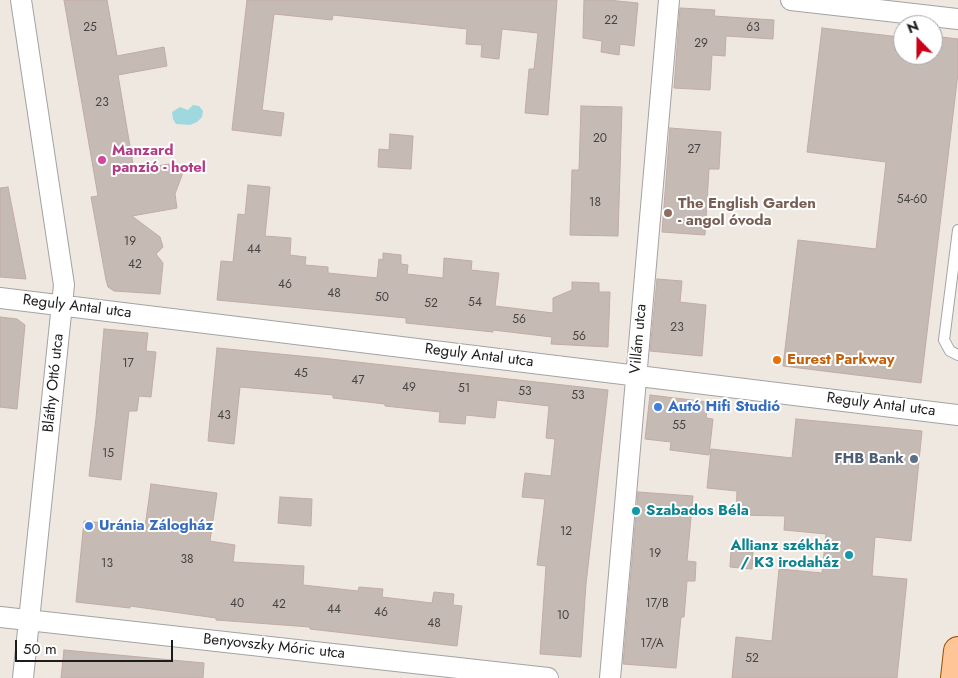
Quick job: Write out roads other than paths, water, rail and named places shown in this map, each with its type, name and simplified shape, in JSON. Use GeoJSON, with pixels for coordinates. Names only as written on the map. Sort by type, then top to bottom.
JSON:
{"type":"FeatureCollection","features":[{"type":"Feature","properties":{"kind":"main road"},"geometry":{"type":"LineString","coordinates":[[955,678],[958,651]]}},
{"type":"Feature","properties":{"kind":"street","name":"Bláthy Ottó utca"},"geometry":{"type":"LineString","coordinates":[[21,0],[64,285],[22,678]]}},
{"type":"Feature","properties":{"kind":"street","name":"Villám utca"},"geometry":{"type":"LineString","coordinates":[[610,678],[669,0]]}},
{"type":"Feature","properties":{"kind":"street"},"geometry":{"type":"LineString","coordinates":[[790,0],[958,19]]}},
{"type":"Feature","properties":{"kind":"street","name":"Reguly Antal utca"},"geometry":{"type":"LineString","coordinates":[[0,298],[958,415]]}},
{"type":"Feature","properties":{"kind":"street","name":"Benyovszky Móric utca"},"geometry":{"type":"LineString","coordinates":[[0,616],[548,678]]}},
{"type":"Feature","properties":{"kind":"lane"},"geometry":{"type":"LineString","coordinates":[[958,230],[944,340],[950,351],[958,355]]}},
{"type":"Feature","properties":{"kind":"water"},"geometry":{"type":"Polygon","coordinates":[[[193,105],[199,106],[203,111],[202,117],[190,125],[176,124],[172,112],[180,107],[188,110],[193,105]]]}},
{"type":"Feature","properties":{"kind":"place","name":"Manzard panzió - hotel"},"geometry":{"type":"Point","coordinates":[102,160]}},
{"type":"Feature","properties":{"kind":"place","name":"The English Garden - angol óvoda"},"geometry":{"type":"Point","coordinates":[668,213]}},
{"type":"Feature","properties":{"kind":"place","name":"Eurest Parkway"},"geometry":{"type":"Point","coordinates":[777,360]}},
{"type":"Feature","properties":{"kind":"place","name":"Autó Hifi Studió"},"geometry":{"type":"Point","coordinates":[658,407]}},
{"type":"Feature","properties":{"kind":"place","name":"FHB Bank"},"geometry":{"type":"Point","coordinates":[914,459]}},
{"type":"Feature","properties":{"kind":"place","name":"Szabados Béla"},"geometry":{"type":"Point","coordinates":[636,511]}},
{"type":"Feature","properties":{"kind":"place","name":"Uránia Zálogház"},"geometry":{"type":"Point","coordinates":[89,526]}},
{"type":"Feature","properties":{"kind":"place","name":"Allianz székház / K3 irodaház"},"geometry":{"type":"Point","coordinates":[849,555]}}]}
